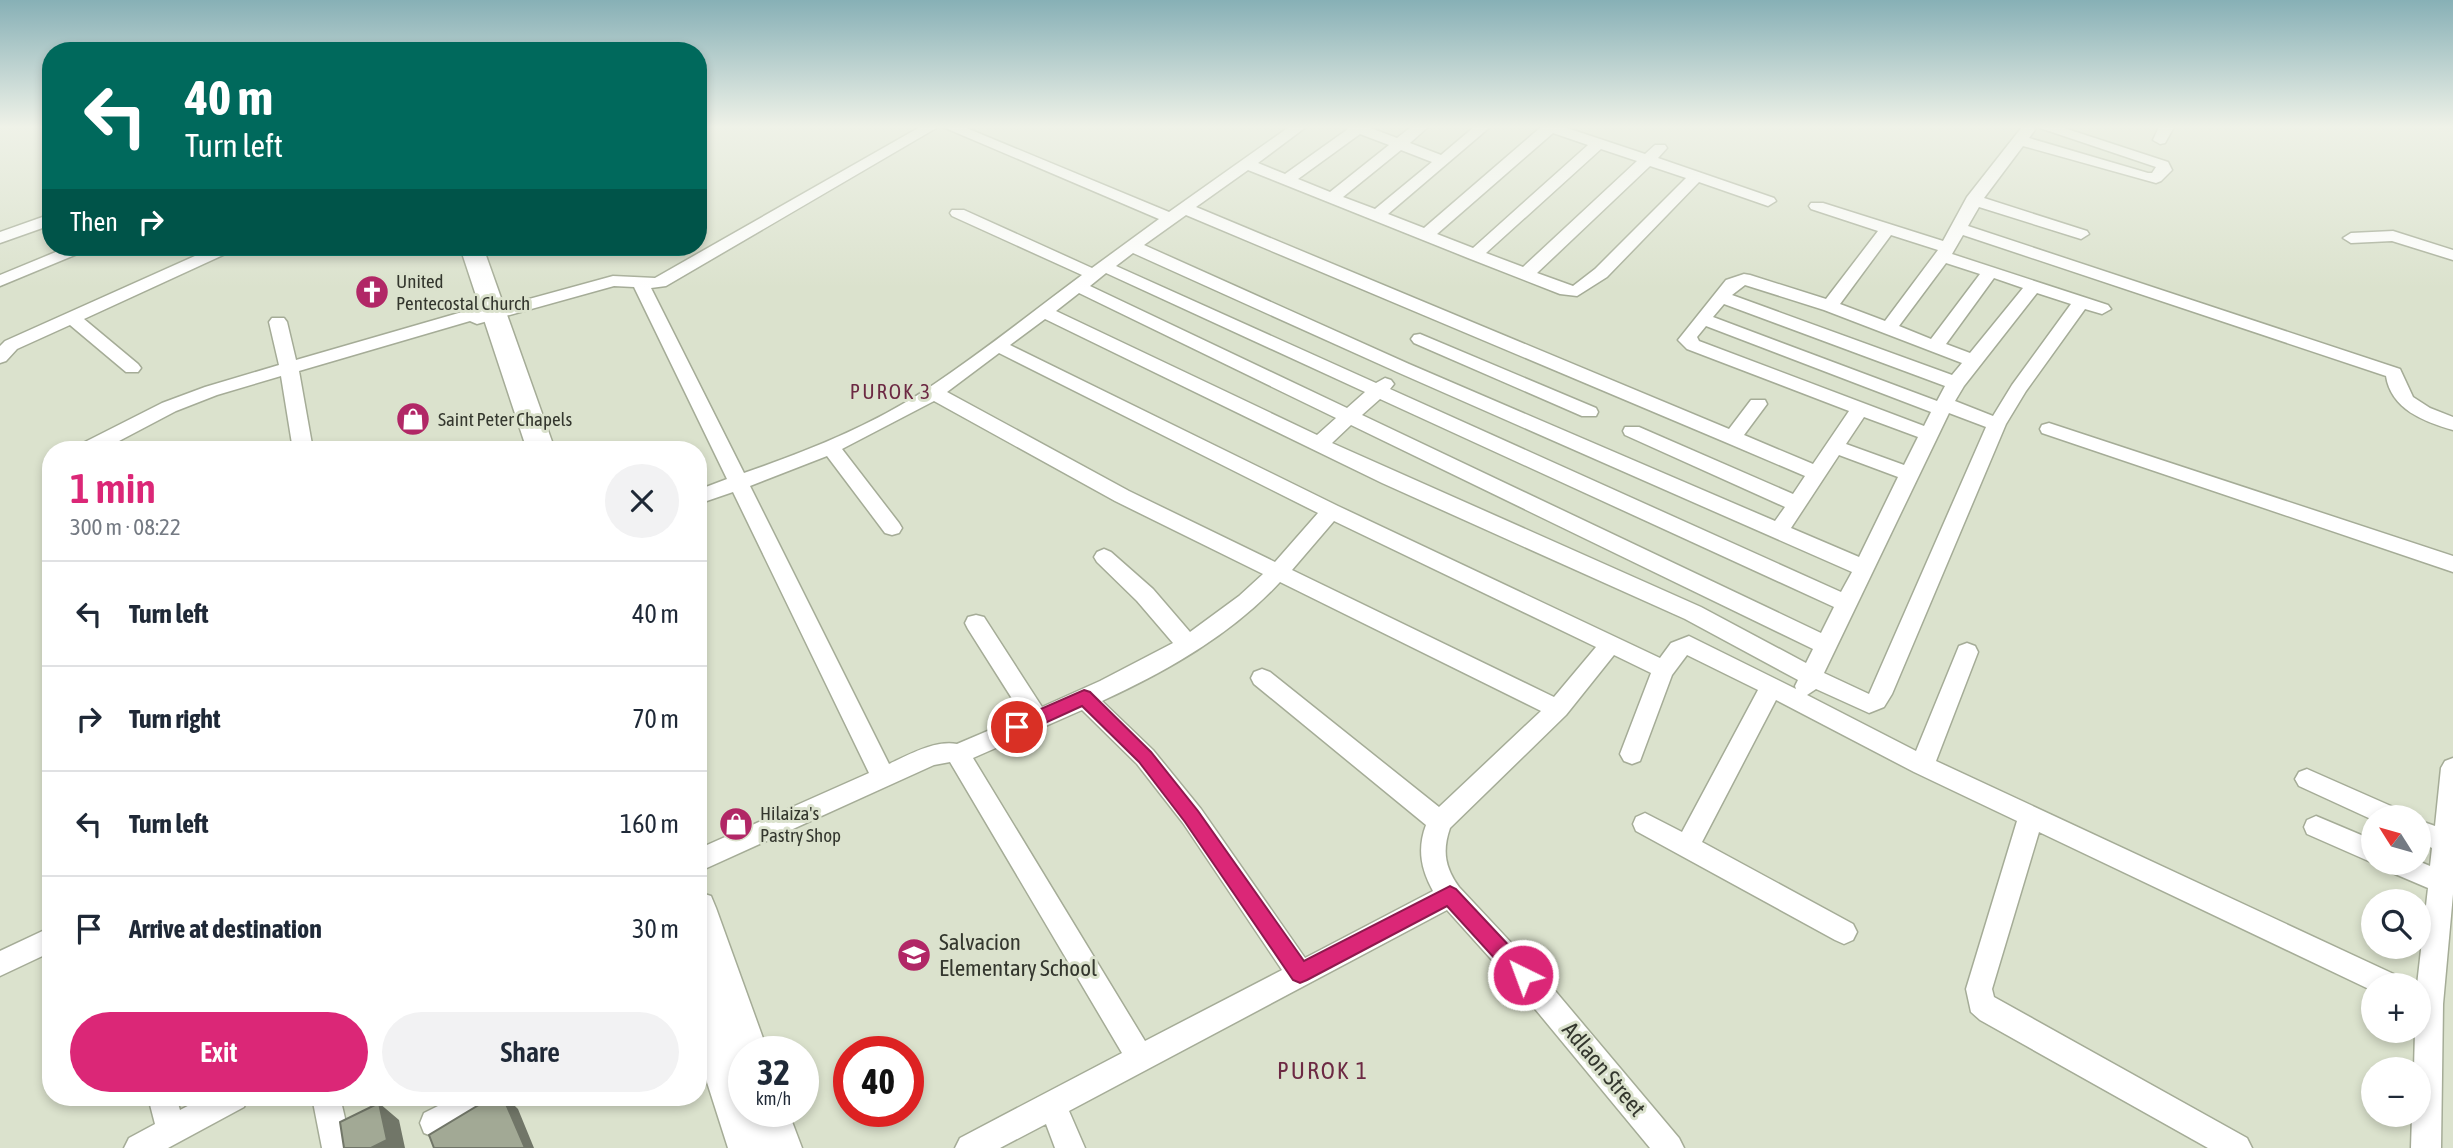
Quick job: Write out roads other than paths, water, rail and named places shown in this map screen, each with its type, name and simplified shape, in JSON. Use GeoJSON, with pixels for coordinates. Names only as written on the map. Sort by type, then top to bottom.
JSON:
{"type":"FeatureCollection","features":[{"type":"Feature","properties":{"kind":"highway"},"geometry":{"type":"LineString","coordinates":[[457,256],[537,441]]}},
{"type":"Feature","properties":{"kind":"highway"},"geometry":{"type":"LineString","coordinates":[[472,256],[482,316],[517,441]]}},
{"type":"Feature","properties":{"kind":"highway"},"geometry":{"type":"LineString","coordinates":[[707,941],[733,1036]]}},
{"type":"Feature","properties":{"kind":"highway"},"geometry":{"type":"LineString","coordinates":[[707,1007],[728,1036]]}},
{"type":"Feature","properties":{"kind":"highway"},"geometry":{"type":"LineString","coordinates":[[746,1127],[748,1148]]}},
{"type":"Feature","properties":{"kind":"highway"},"geometry":{"type":"LineString","coordinates":[[774,1127],[781,1148]]}},
{"type":"Feature","properties":{"kind":"street"},"geometry":{"type":"LineString","coordinates":[[707,256],[838,181]]}},
{"type":"Feature","properties":{"kind":"street"},"geometry":{"type":"LineString","coordinates":[[1091,181],[1443,317],[1817,473]]}},
{"type":"Feature","properties":{"kind":"street"},"geometry":{"type":"LineString","coordinates":[[707,494],[831,448],[900,415],[934,393],[1223,181]]}},
{"type":"Feature","properties":{"kind":"street"},"geometry":{"type":"LineString","coordinates":[[1288,181],[1571,291],[1583,289],[1691,181]]}},
{"type":"Feature","properties":{"kind":"street"},"geometry":{"type":"LineString","coordinates":[[1332,198],[1354,181]]}},
{"type":"Feature","properties":{"kind":"street"},"geometry":{"type":"LineString","coordinates":[[1378,215],[1419,181]]}},
{"type":"Feature","properties":{"kind":"street"},"geometry":{"type":"LineString","coordinates":[[1427,234],[1488,181]]}},
{"type":"Feature","properties":{"kind":"street"},"geometry":{"type":"LineString","coordinates":[[1474,255],[1557,181]]}},
{"type":"Feature","properties":{"kind":"street"},"geometry":{"type":"LineString","coordinates":[[1526,274],[1624,181]]}},
{"type":"Feature","properties":{"kind":"street"},"geometry":{"type":"LineString","coordinates":[[1709,181],[1768,201]]}},
{"type":"Feature","properties":{"kind":"street"},"geometry":{"type":"LineString","coordinates":[[1889,328],[1945,252],[1973,200],[1988,181]]}},
{"type":"Feature","properties":{"kind":"street"},"geometry":{"type":"LineString","coordinates":[[1973,200],[2081,234]]}},
{"type":"Feature","properties":{"kind":"street"},"geometry":{"type":"LineString","coordinates":[[1817,206],[1888,229],[1990,272],[2102,309]]}},
{"type":"Feature","properties":{"kind":"street"},"geometry":{"type":"LineString","coordinates":[[958,213],[1093,276],[1377,391],[1846,603]]}},
{"type":"Feature","properties":{"kind":"street"},"geometry":{"type":"LineString","coordinates":[[0,238],[42,222]]}},
{"type":"Feature","properties":{"kind":"street"},"geometry":{"type":"LineString","coordinates":[[1958,228],[2394,373],[2395,386],[2400,397],[2413,408],[2453,424]]}},
{"type":"Feature","properties":{"kind":"street"},"geometry":{"type":"LineString","coordinates":[[2351,238],[2396,228],[2453,255]]}},
{"type":"Feature","properties":{"kind":"street"},"geometry":{"type":"LineString","coordinates":[[1830,306],[1888,229]]}},
{"type":"Feature","properties":{"kind":"street"},"geometry":{"type":"LineString","coordinates":[[1132,246],[1398,366],[1863,568]]}},
{"type":"Feature","properties":{"kind":"street"},"geometry":{"type":"LineString","coordinates":[[0,281],[60,256]]}},
{"type":"Feature","properties":{"kind":"street"},"geometry":{"type":"LineString","coordinates":[[0,357],[11,345],[208,256]]}},
{"type":"Feature","properties":{"kind":"street"},"geometry":{"type":"LineString","coordinates":[[104,441],[180,403],[289,368],[613,281],[631,280],[641,284],[668,278],[706,256]]}},
{"type":"Feature","properties":{"kind":"street"},"geometry":{"type":"LineString","coordinates":[[1935,346],[1990,272]]}},
{"type":"Feature","properties":{"kind":"street"},"geometry":{"type":"LineString","coordinates":[[1093,276],[1348,417],[1519,496],[1825,645]]}},
{"type":"Feature","properties":{"kind":"street"},"geometry":{"type":"LineString","coordinates":[[1930,435],[1693,345],[1687,340],[1688,336],[1732,284],[1744,279],[1830,306],[1974,361]]}},
{"type":"Feature","properties":{"kind":"street"},"geometry":{"type":"LineString","coordinates":[[641,284],[883,777]]}},
{"type":"Feature","properties":{"kind":"street"},"geometry":{"type":"LineString","coordinates":[[1797,699],[1812,677],[1825,645],[1942,407],[1956,383],[2034,286]]}},
{"type":"Feature","properties":{"kind":"street"},"geometry":{"type":"LineString","coordinates":[[1721,297],[1956,383]]}},
{"type":"Feature","properties":{"kind":"street"},"geometry":{"type":"LineString","coordinates":[[1044,312],[1319,444],[1693,613],[1812,677],[1869,704],[1876,701],[1997,424],[2018,389],[2081,302]]}},
{"type":"Feature","properties":{"kind":"street"},"geometry":{"type":"LineString","coordinates":[[1319,444],[1377,391],[1420,339],[1443,317]]}},
{"type":"Feature","properties":{"kind":"street"},"geometry":{"type":"LineString","coordinates":[[72,318],[132,368]]}},
{"type":"Feature","properties":{"kind":"street"},"geometry":{"type":"LineString","coordinates":[[1703,319],[1942,407],[1997,424]]}},
{"type":"Feature","properties":{"kind":"street"},"geometry":{"type":"LineString","coordinates":[[278,322],[301,441]]}},
{"type":"Feature","properties":{"kind":"street"},"geometry":{"type":"LineString","coordinates":[[1420,339],[1589,412]]}},
{"type":"Feature","properties":{"kind":"street"},"geometry":{"type":"LineString","coordinates":[[998,346],[1331,511],[1663,669]]}},
{"type":"Feature","properties":{"kind":"street"},"geometry":{"type":"LineString","coordinates":[[934,393],[1122,496],[1558,709]]}},
{"type":"Feature","properties":{"kind":"street"},"geometry":{"type":"LineString","coordinates":[[1732,438],[1758,404]]}},
{"type":"Feature","properties":{"kind":"street"},"geometry":{"type":"LineString","coordinates":[[1779,531],[1860,408]]}},
{"type":"Feature","properties":{"kind":"street"},"geometry":{"type":"LineString","coordinates":[[2049,429],[2453,564]]}},
{"type":"Feature","properties":{"kind":"street"},"geometry":{"type":"LineString","coordinates":[[1632,431],[1797,503]]}},
{"type":"Feature","properties":{"kind":"street"},"geometry":{"type":"LineString","coordinates":[[1835,447],[1909,474]]}},
{"type":"Feature","properties":{"kind":"street"},"geometry":{"type":"LineString","coordinates":[[831,448],[892,528]]}},
{"type":"Feature","properties":{"kind":"street"},"geometry":{"type":"LineString","coordinates":[[707,857],[929,757],[948,752],[958,754],[1122,681],[1247,602],[1331,511]]}},
{"type":"Feature","properties":{"kind":"street"},"geometry":{"type":"LineString","coordinates":[[1104,556],[1145,596],[1186,643]]}},
{"type":"Feature","properties":{"kind":"street"},"geometry":{"type":"LineString","coordinates":[[976,624],[1037,719]]}},
{"type":"Feature","properties":{"kind":"street"},"geometry":{"type":"LineString","coordinates":[[1262,678],[1440,822],[1558,709],[1611,643]]}},
{"type":"Feature","properties":{"kind":"street"},"geometry":{"type":"LineString","coordinates":[[1632,754],[1663,669],[1677,649],[1689,644],[1922,765],[2362,973]]}},
{"type":"Feature","properties":{"kind":"street"},"geometry":{"type":"LineString","coordinates":[[1922,765],[1967,652]]}},
{"type":"Feature","properties":{"kind":"street"},"geometry":{"type":"LineString","coordinates":[[1687,846],[1772,686]]}},
{"type":"Feature","properties":{"kind":"street"},"geometry":{"type":"LineString","coordinates":[[1084,697],[1145,757],[1192,816],[1300,973]]}},
{"type":"Feature","properties":{"kind":"street"},"geometry":{"type":"LineString","coordinates":[[958,754],[1140,1058]]}},
{"type":"Feature","properties":{"kind":"street"},"geometry":{"type":"LineString","coordinates":[[2428,973],[2449,843],[2452,778]]}},
{"type":"Feature","properties":{"kind":"street"},"geometry":{"type":"LineString","coordinates":[[2307,779],[2364,805]]}},
{"type":"Feature","properties":{"kind":"street"},"geometry":{"type":"LineString","coordinates":[[2031,817],[1979,989],[1981,1003],[1990,1011],[2237,1148]]}},
{"type":"Feature","properties":{"kind":"street","name":"Adlaon Street"},"geometry":{"type":"LineString","coordinates":[[1440,822],[1432,839],[1430,852],[1439,881],[1589,1050],[1669,1148]]}},
{"type":"Feature","properties":{"kind":"street"},"geometry":{"type":"LineString","coordinates":[[1645,824],[1844,932]]}},
{"type":"Feature","properties":{"kind":"street"},"geometry":{"type":"LineString","coordinates":[[2316,827],[2361,847]]}},
{"type":"Feature","properties":{"kind":"street"},"geometry":{"type":"LineString","coordinates":[[2431,835],[2449,843]]}},
{"type":"Feature","properties":{"kind":"street"},"geometry":{"type":"LineString","coordinates":[[2423,875],[2441,883]]}},
{"type":"Feature","properties":{"kind":"street"},"geometry":{"type":"LineString","coordinates":[[970,1148],[1450,895]]}},
{"type":"Feature","properties":{"kind":"street"},"geometry":{"type":"LineString","coordinates":[[0,964],[42,943]]}},
{"type":"Feature","properties":{"kind":"street"},"geometry":{"type":"LineString","coordinates":[[2425,1043],[2426,1148]]}},
{"type":"Feature","properties":{"kind":"street"},"geometry":{"type":"LineString","coordinates":[[1052,1104],[1070,1148]]}},
{"type":"Feature","properties":{"kind":"street"},"geometry":{"type":"LineString","coordinates":[[164,1106],[171,1131]]}},
{"type":"Feature","properties":{"kind":"street"},"geometry":{"type":"LineString","coordinates":[[139,1148],[217,1106]]}},
{"type":"Feature","properties":{"kind":"street"},"geometry":{"type":"LineString","coordinates":[[328,1106],[337,1148]]}},
{"type":"Feature","properties":{"kind":"street"},"geometry":{"type":"LineString","coordinates":[[433,1123],[468,1106]]}},
{"type":"Feature","properties":{"kind":"place","name":"United Pentecostal Church"},"geometry":{"type":"Point","coordinates":[372,292]}},
{"type":"Feature","properties":{"kind":"place","name":"Saint Peter Chapels"},"geometry":{"type":"Point","coordinates":[413,419]}},
{"type":"Feature","properties":{"kind":"place","name":"Hilaiza's Pastry Shop"},"geometry":{"type":"Point","coordinates":[736,824]}},
{"type":"Feature","properties":{"kind":"place","name":"Salvacion Elementary School"},"geometry":{"type":"Point","coordinates":[914,955]}},
{"type":"Feature","properties":{"kind":"district","name":"PUROK 3"},"geometry":{"type":"Point","coordinates":[891,391]}},
{"type":"Feature","properties":{"kind":"district","name":"PUROK 1"},"geometry":{"type":"Point","coordinates":[1323,1070]}}]}
